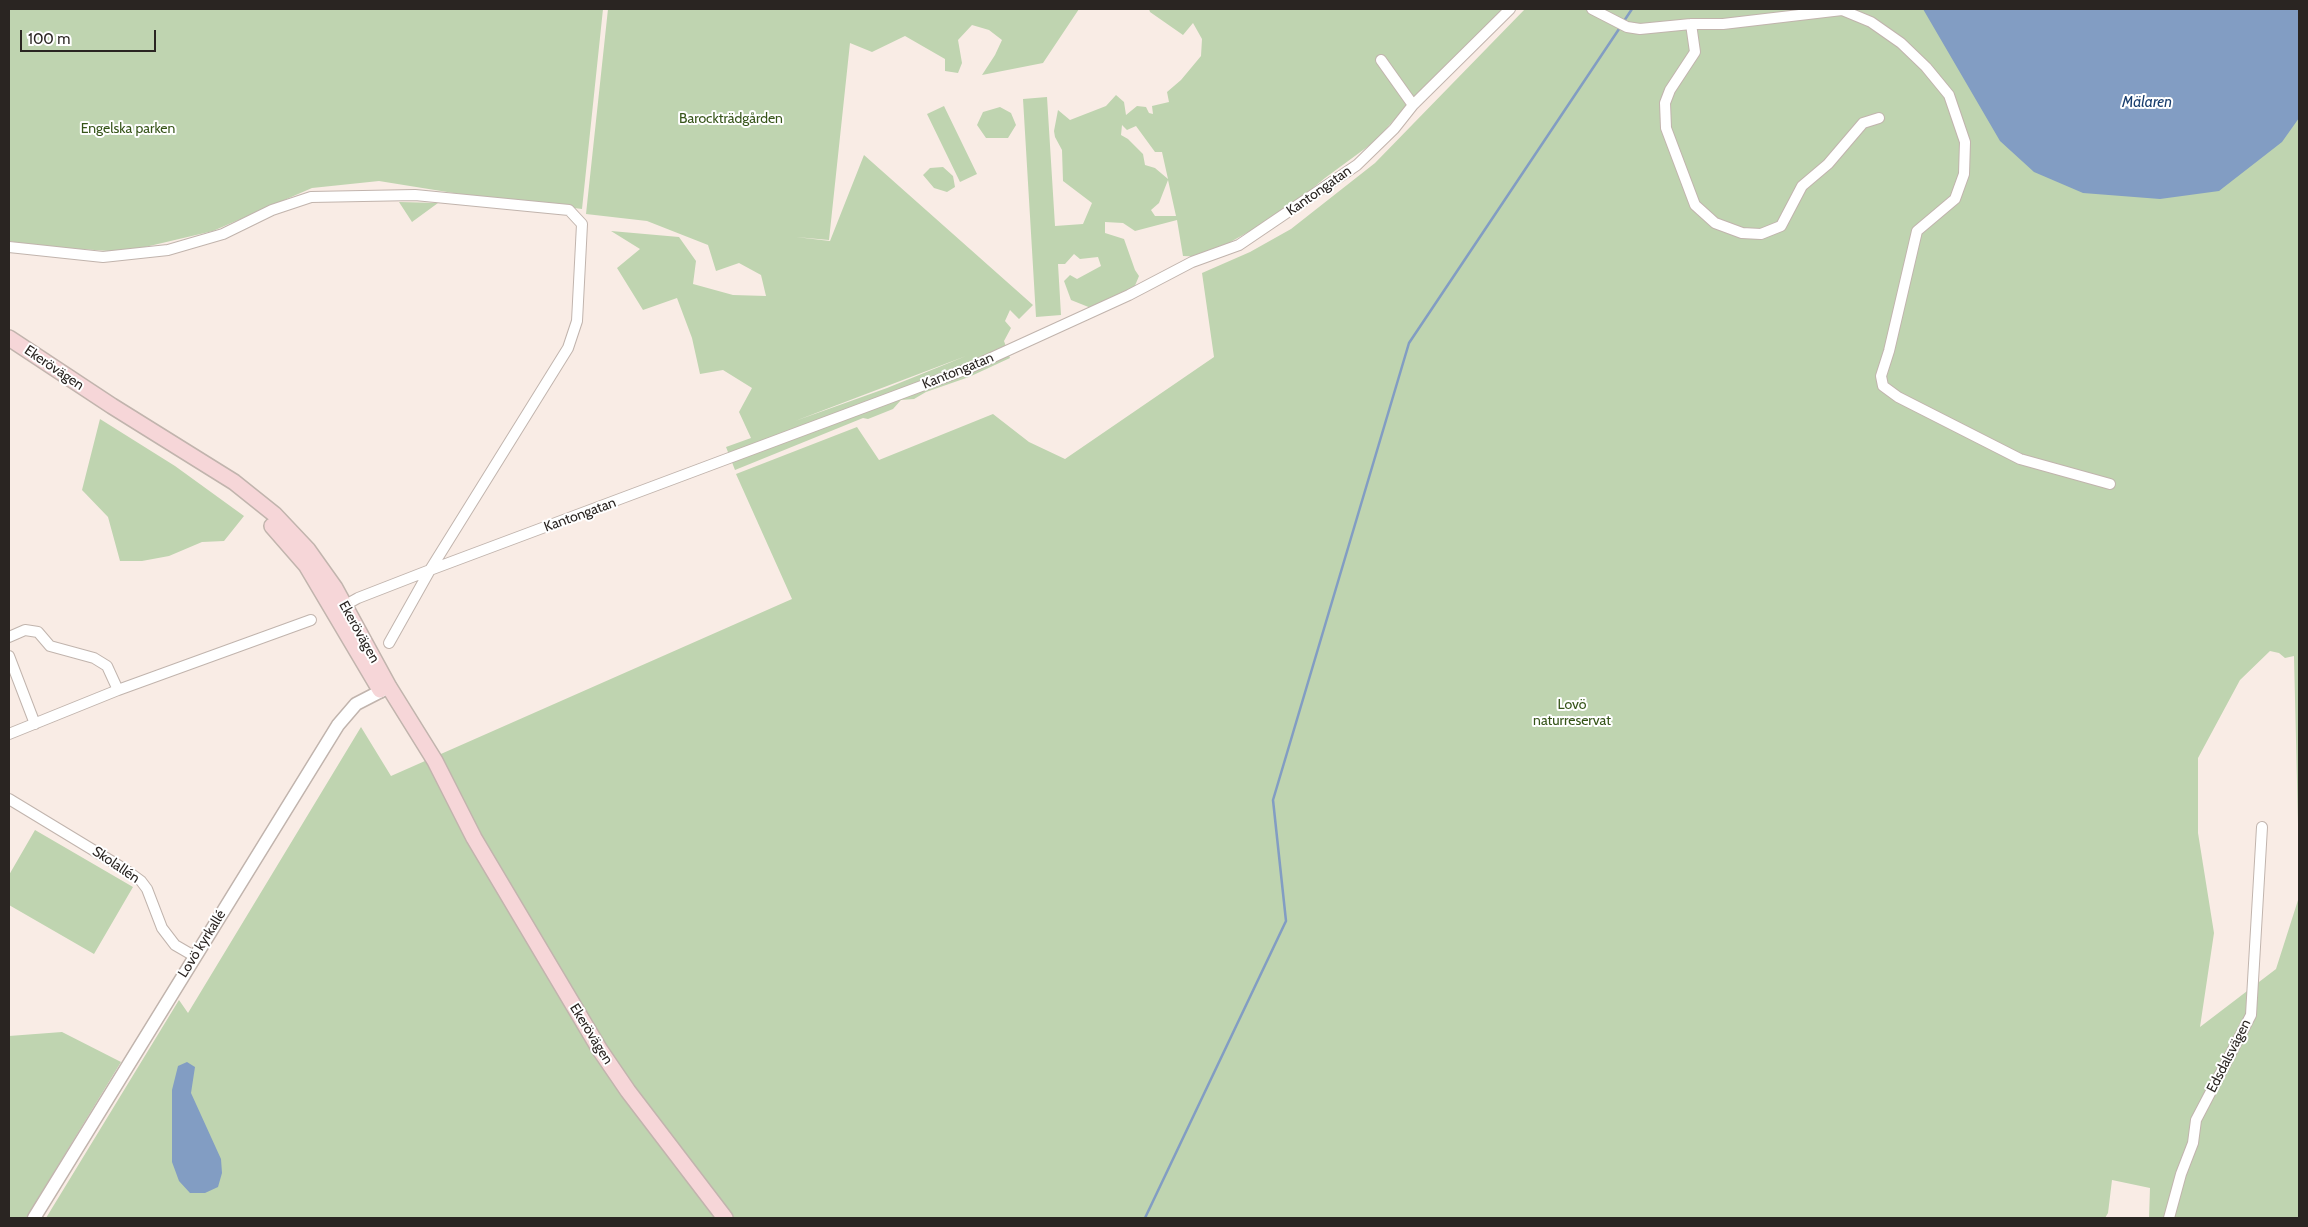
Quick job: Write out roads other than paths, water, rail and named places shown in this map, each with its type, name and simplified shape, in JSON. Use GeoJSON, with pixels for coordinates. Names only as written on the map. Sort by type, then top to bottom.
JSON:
{"type":"FeatureCollection","features":[{"type":"Feature","properties":{"kind":"main road","name":"Ekerövägen"},"geometry":{"type":"LineString","coordinates":[[9,338],[200,462],[268,522],[299,557],[339,608],[385,690],[438,768],[474,838],[600,1050],[628,1092],[725,1218]]}},
{"type":"Feature","properties":{"kind":"street","name":"Kantongatan"},"geometry":{"type":"LineString","coordinates":[[339,608],[358,598],[430,570],[967,369],[1128,295],[1192,262],[1239,244],[1357,165],[1394,129],[1413,105],[1510,9]]}},
{"type":"Feature","properties":{"kind":"street"},"geometry":{"type":"LineString","coordinates":[[1592,9],[1628,27],[1640,29],[1658,29],[1692,24],[1723,24],[1842,10],[1870,22],[1901,44],[1926,67],[1949,95],[1965,142],[1964,174],[1955,199],[1917,231],[1904,290],[1880,376],[1883,386],[1898,397],[2020,459],[2110,484]]}},
{"type":"Feature","properties":{"kind":"street"},"geometry":{"type":"LineString","coordinates":[[1692,24],[1695,52],[1670,90],[1665,103],[1666,128],[1695,205],[1715,223],[1742,234],[1761,234],[1781,226],[1802,186],[1828,164],[1863,123],[1879,118]]}},
{"type":"Feature","properties":{"kind":"street"},"geometry":{"type":"LineString","coordinates":[[1381,60],[1413,105]]}},
{"type":"Feature","properties":{"kind":"street"},"geometry":{"type":"LineString","coordinates":[[9,247],[103,257],[168,250],[223,234],[272,210],[311,197],[415,195],[569,210],[582,224],[577,321],[568,348],[430,570],[389,643]]}},
{"type":"Feature","properties":{"kind":"street"},"geometry":{"type":"LineString","coordinates":[[9,734],[118,690],[311,620]]}},
{"type":"Feature","properties":{"kind":"street"},"geometry":{"type":"LineString","coordinates":[[9,637],[25,630],[38,632],[50,646],[94,658],[106,666],[118,690]]}},
{"type":"Feature","properties":{"kind":"street"},"geometry":{"type":"LineString","coordinates":[[9,656],[13,676],[35,724]]}},
{"type":"Feature","properties":{"kind":"street","name":"Lovö kyrkallé"},"geometry":{"type":"LineString","coordinates":[[34,1218],[338,725],[356,704],[385,690]]}},
{"type":"Feature","properties":{"kind":"street","name":"Skolallén"},"geometry":{"type":"LineString","coordinates":[[9,799],[141,881],[147,889],[162,928],[175,945],[194,956]]}},
{"type":"Feature","properties":{"kind":"street","name":"Edsdalsvägen"},"geometry":{"type":"LineString","coordinates":[[2170,1218],[2181,1174],[2193,1142],[2196,1120],[2251,1015],[2262,827]]}},
{"type":"Feature","properties":{"kind":"water","name":"Mälaren"},"geometry":{"type":"Polygon","coordinates":[[[1923,9],[2299,9],[2299,118],[2282,142],[2219,191],[2160,199],[2083,193],[2034,172],[2000,141],[1923,9]]]}},
{"type":"Feature","properties":{"kind":"water"},"geometry":{"type":"Polygon","coordinates":[[[187,1062],[195,1067],[191,1093],[221,1159],[222,1173],[218,1187],[205,1193],[190,1193],[179,1181],[172,1162],[172,1090],[178,1066],[187,1062]]]}},
{"type":"Feature","properties":{"kind":"waterway"},"geometry":{"type":"LineString","coordinates":[[1624,21],[1632,9]]}},
{"type":"Feature","properties":{"kind":"waterway"},"geometry":{"type":"LineString","coordinates":[[1145,1218],[1286,921],[1273,800],[1409,343],[1621,26]]}},
{"type":"Feature","properties":{"kind":"park label","name":"Barockträdgården"},"geometry":{"type":"Point","coordinates":[731,119]}},
{"type":"Feature","properties":{"kind":"park label","name":"Engelska parken"},"geometry":{"type":"Point","coordinates":[128,129]}},
{"type":"Feature","properties":{"kind":"park label","name":"Lovö naturreservat"},"geometry":{"type":"Point","coordinates":[1572,714]}}]}
